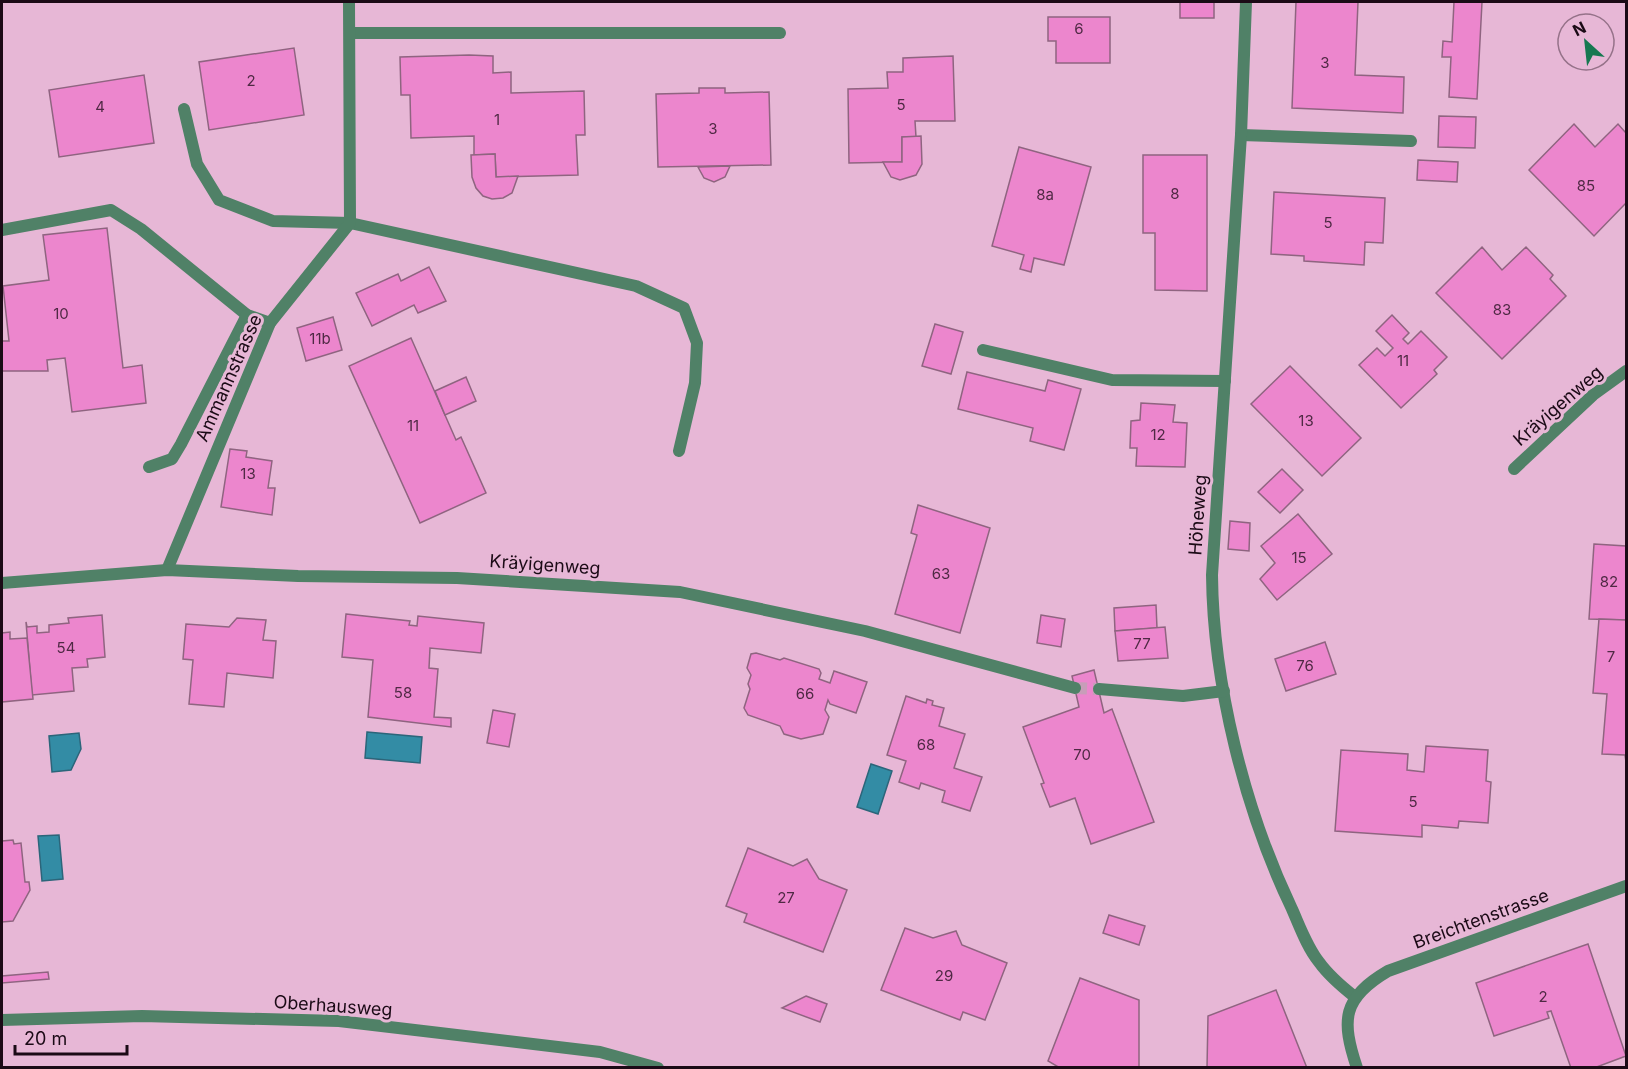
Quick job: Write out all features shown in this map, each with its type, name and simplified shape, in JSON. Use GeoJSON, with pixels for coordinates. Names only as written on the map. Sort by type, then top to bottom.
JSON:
{"type":"FeatureCollection","features":[{"type":"Feature","properties":{"kind":"street"},"geometry":{"type":"LineString","coordinates":[[349,2],[350,223]]}},
{"type":"Feature","properties":{"kind":"street","name":"Höheweg"},"geometry":{"type":"LineString","coordinates":[[1246,2],[1240,135],[1212,575],[1213,608],[1224,691],[1253,811],[1275,874],[1317,960],[1332,979],[1354,997]]}},
{"type":"Feature","properties":{"kind":"street"},"geometry":{"type":"LineString","coordinates":[[350,33],[780,33]]}},
{"type":"Feature","properties":{"kind":"street"},"geometry":{"type":"LineString","coordinates":[[184,109],[197,165],[219,200],[273,221],[350,223],[636,286],[684,308],[697,343],[695,383],[679,451]]}},
{"type":"Feature","properties":{"kind":"street"},"geometry":{"type":"LineString","coordinates":[[1240,135],[1411,141]]}},
{"type":"Feature","properties":{"kind":"street"},"geometry":{"type":"LineString","coordinates":[[2,230],[111,210],[141,229],[247,315],[270,323]]}},
{"type":"Feature","properties":{"kind":"street","name":"Ammannstrasse"},"geometry":{"type":"LineString","coordinates":[[167,570],[270,323],[350,223]]}},
{"type":"Feature","properties":{"kind":"street"},"geometry":{"type":"LineString","coordinates":[[149,467],[172,459],[247,315]]}},
{"type":"Feature","properties":{"kind":"street"},"geometry":{"type":"LineString","coordinates":[[983,350],[1112,380],[1225,381]]}},
{"type":"Feature","properties":{"kind":"street","name":"Kräyigenweg"},"geometry":{"type":"LineString","coordinates":[[1514,470],[1593,395],[1626,371]]}},
{"type":"Feature","properties":{"kind":"street","name":"Kräyigenweg"},"geometry":{"type":"LineString","coordinates":[[2,583],[167,570],[298,576],[457,578],[680,592],[865,631],[1075,688]]}},
{"type":"Feature","properties":{"kind":"street"},"geometry":{"type":"LineString","coordinates":[[1099,689],[1183,696],[1224,691]]}},
{"type":"Feature","properties":{"kind":"street","name":"Breichtenstrasse"},"geometry":{"type":"LineString","coordinates":[[1354,997],[1368,983],[1388,971],[1626,886]]}},
{"type":"Feature","properties":{"kind":"street"},"geometry":{"type":"LineString","coordinates":[[1354,997],[1346,1019],[1349,1044],[1357,1068]]}},
{"type":"Feature","properties":{"kind":"street","name":"Oberhausweg"},"geometry":{"type":"LineString","coordinates":[[2,1020],[142,1016],[339,1021],[600,1052],[658,1068]]}},
{"type":"Feature","properties":{"kind":"water"},"geometry":{"type":"Polygon","coordinates":[[[367,732],[422,737],[420,763],[365,758],[367,732]]]}},
{"type":"Feature","properties":{"kind":"water"},"geometry":{"type":"Polygon","coordinates":[[[79,733],[81,749],[71,770],[52,772],[49,736],[79,733]]]}},
{"type":"Feature","properties":{"kind":"water"},"geometry":{"type":"Polygon","coordinates":[[[871,764],[892,771],[878,814],[857,807],[871,764]]]}},
{"type":"Feature","properties":{"kind":"water"},"geometry":{"type":"Polygon","coordinates":[[[59,835],[63,879],[42,881],[38,836],[59,835]]]}},
{"type":"Feature","properties":{"kind":"building"},"geometry":{"type":"Polygon","coordinates":[[[1180,2],[1214,2],[1214,18],[1180,18],[1180,2]]]}},
{"type":"Feature","properties":{"kind":"building"},"geometry":{"type":"Polygon","coordinates":[[[1296,2],[1358,2],[1355,75],[1404,77],[1403,113],[1292,108],[1296,2]]]}},
{"type":"Feature","properties":{"kind":"building"},"geometry":{"type":"Polygon","coordinates":[[[1454,2],[1482,2],[1477,99],[1449,97],[1451,57],[1442,57],[1443,41],[1452,42],[1454,2]]]}},
{"type":"Feature","properties":{"kind":"building"},"geometry":{"type":"Polygon","coordinates":[[[1048,17],[1110,17],[1110,63],[1056,63],[1056,41],[1048,41],[1048,17]]]}},
{"type":"Feature","properties":{"kind":"building"},"geometry":{"type":"Polygon","coordinates":[[[294,48],[304,115],[209,130],[199,62],[294,48]]]}},
{"type":"Feature","properties":{"kind":"building"},"geometry":{"type":"Polygon","coordinates":[[[493,56],[493,73],[511,72],[511,93],[584,91],[585,135],[576,135],[578,175],[496,177],[495,154],[474,155],[474,136],[411,138],[410,95],[401,95],[400,57],[493,56]]]}},
{"type":"Feature","properties":{"kind":"building"},"geometry":{"type":"Polygon","coordinates":[[[953,56],[955,121],[915,121],[916,137],[902,137],[902,162],[849,163],[848,89],[888,88],[887,72],[903,72],[903,58],[953,56]]]}},
{"type":"Feature","properties":{"kind":"building"},"geometry":{"type":"Polygon","coordinates":[[[144,75],[154,143],[59,157],[49,90],[144,75]]]}},
{"type":"Feature","properties":{"kind":"building"},"geometry":{"type":"Polygon","coordinates":[[[699,88],[725,88],[725,93],[769,92],[771,165],[658,167],[656,94],[699,93],[699,88]]]}},
{"type":"Feature","properties":{"kind":"building"},"geometry":{"type":"Polygon","coordinates":[[[1439,116],[1476,117],[1475,148],[1438,147],[1439,116]]]}},
{"type":"Feature","properties":{"kind":"building"},"geometry":{"type":"Polygon","coordinates":[[[1574,124],[1595,147],[1618,124],[1626,133],[1626,203],[1594,236],[1529,170],[1574,124]]]}},
{"type":"Feature","properties":{"kind":"building"},"geometry":{"type":"Polygon","coordinates":[[[921,136],[922,164],[916,175],[900,180],[891,177],[883,162],[902,162],[902,137],[921,136]]]}},
{"type":"Feature","properties":{"kind":"building"},"geometry":{"type":"Polygon","coordinates":[[[1019,147],[1091,167],[1064,265],[1034,258],[1031,272],[1020,269],[1024,255],[992,246],[1019,147]]]}},
{"type":"Feature","properties":{"kind":"building"},"geometry":{"type":"Polygon","coordinates":[[[495,154],[496,177],[518,176],[512,193],[503,198],[492,199],[483,196],[476,188],[472,177],[471,155],[495,154]]]}},
{"type":"Feature","properties":{"kind":"building"},"geometry":{"type":"Polygon","coordinates":[[[1143,155],[1207,155],[1207,291],[1155,290],[1155,233],[1143,233],[1143,155]]]}},
{"type":"Feature","properties":{"kind":"building"},"geometry":{"type":"Polygon","coordinates":[[[1418,160],[1458,162],[1457,182],[1417,180],[1418,160]]]}},
{"type":"Feature","properties":{"kind":"building"},"geometry":{"type":"Polygon","coordinates":[[[730,166],[725,177],[714,182],[704,178],[698,167],[730,166]]]}},
{"type":"Feature","properties":{"kind":"building"},"geometry":{"type":"Polygon","coordinates":[[[1274,192],[1385,198],[1383,243],[1365,242],[1364,265],[1304,261],[1304,256],[1271,254],[1274,192]]]}},
{"type":"Feature","properties":{"kind":"building"},"geometry":{"type":"Polygon","coordinates":[[[107,228],[123,368],[142,365],[146,403],[72,412],[65,358],[47,360],[48,371],[2,371],[2,341],[9,341],[3,286],[49,280],[43,235],[107,228]]]}},
{"type":"Feature","properties":{"kind":"building"},"geometry":{"type":"Polygon","coordinates":[[[1482,247],[1502,270],[1526,247],[1553,275],[1550,279],[1566,296],[1502,359],[1436,293],[1482,247]]]}},
{"type":"Feature","properties":{"kind":"building"},"geometry":{"type":"Polygon","coordinates":[[[429,267],[446,301],[418,313],[414,305],[372,326],[356,293],[398,274],[401,281],[429,267]]]}},
{"type":"Feature","properties":{"kind":"building"},"geometry":{"type":"Polygon","coordinates":[[[1392,315],[1409,333],[1403,339],[1408,344],[1421,331],[1447,357],[1434,370],[1437,374],[1401,408],[1359,365],[1377,348],[1385,356],[1393,348],[1376,331],[1392,315]]]}},
{"type":"Feature","properties":{"kind":"building"},"geometry":{"type":"Polygon","coordinates":[[[333,317],[342,350],[306,361],[297,328],[333,317]]]}},
{"type":"Feature","properties":{"kind":"building"},"geometry":{"type":"Polygon","coordinates":[[[935,324],[963,332],[951,374],[922,366],[935,324]]]}},
{"type":"Feature","properties":{"kind":"building"},"geometry":{"type":"Polygon","coordinates":[[[411,338],[456,440],[461,437],[486,493],[420,523],[349,366],[411,338]]]}},
{"type":"Feature","properties":{"kind":"building"},"geometry":{"type":"Polygon","coordinates":[[[1290,366],[1361,438],[1322,476],[1251,404],[1290,366]]]}},
{"type":"Feature","properties":{"kind":"building"},"geometry":{"type":"Polygon","coordinates":[[[967,372],[1045,391],[1048,380],[1081,389],[1064,450],[1030,441],[1033,428],[958,409],[967,372]]]}},
{"type":"Feature","properties":{"kind":"building"},"geometry":{"type":"Polygon","coordinates":[[[466,377],[476,401],[445,415],[435,391],[466,377]]]}},
{"type":"Feature","properties":{"kind":"building"},"geometry":{"type":"Polygon","coordinates":[[[1141,403],[1175,405],[1173,422],[1187,423],[1185,467],[1136,466],[1137,448],[1130,448],[1131,421],[1140,420],[1141,403]]]}},
{"type":"Feature","properties":{"kind":"building"},"geometry":{"type":"Polygon","coordinates":[[[230,449],[247,451],[246,457],[272,461],[268,488],[275,488],[272,515],[221,507],[230,449]]]}},
{"type":"Feature","properties":{"kind":"building"},"geometry":{"type":"Polygon","coordinates":[[[1282,469],[1303,490],[1280,513],[1258,492],[1282,469]]]}},
{"type":"Feature","properties":{"kind":"building"},"geometry":{"type":"Polygon","coordinates":[[[918,505],[990,528],[960,633],[895,614],[917,535],[911,533],[918,505]]]}},
{"type":"Feature","properties":{"kind":"building"},"geometry":{"type":"Polygon","coordinates":[[[1298,514],[1332,554],[1277,600],[1260,579],[1275,563],[1261,546],[1298,514]]]}},
{"type":"Feature","properties":{"kind":"building"},"geometry":{"type":"Polygon","coordinates":[[[1230,521],[1250,523],[1249,551],[1228,549],[1230,521]]]}},
{"type":"Feature","properties":{"kind":"building"},"geometry":{"type":"Polygon","coordinates":[[[1594,544],[1626,546],[1626,620],[1589,619],[1594,544]]]}},
{"type":"Feature","properties":{"kind":"building"},"geometry":{"type":"Polygon","coordinates":[[[1156,605],[1157,628],[1115,631],[1114,608],[1156,605]]]}},
{"type":"Feature","properties":{"kind":"building"},"geometry":{"type":"Polygon","coordinates":[[[346,614],[410,621],[409,625],[417,626],[418,616],[484,623],[481,653],[430,648],[429,668],[438,669],[434,717],[451,718],[451,727],[368,717],[373,660],[342,657],[346,614]]]}},
{"type":"Feature","properties":{"kind":"building"},"geometry":{"type":"Polygon","coordinates":[[[102,615],[105,657],[87,659],[88,667],[72,668],[74,691],[32,695],[26,622],[27,627],[37,626],[37,633],[49,632],[49,625],[69,623],[68,618],[102,615]]]}},
{"type":"Feature","properties":{"kind":"building"},"geometry":{"type":"Polygon","coordinates":[[[1041,615],[1065,619],[1061,647],[1037,643],[1041,615]]]}},
{"type":"Feature","properties":{"kind":"building"},"geometry":{"type":"Polygon","coordinates":[[[237,618],[266,620],[263,640],[276,641],[273,678],[227,673],[224,707],[189,704],[193,660],[183,659],[186,624],[229,627],[237,618]]]}},
{"type":"Feature","properties":{"kind":"building"},"geometry":{"type":"Polygon","coordinates":[[[1599,619],[1626,620],[1626,762],[1625,755],[1602,754],[1607,694],[1593,693],[1599,619]]]}},
{"type":"Feature","properties":{"kind":"building"},"geometry":{"type":"Polygon","coordinates":[[[1165,627],[1168,658],[1118,661],[1115,631],[1165,627]]]}},
{"type":"Feature","properties":{"kind":"building"},"geometry":{"type":"Polygon","coordinates":[[[10,632],[10,639],[27,638],[33,699],[2,702],[2,633],[10,632]]]}},
{"type":"Feature","properties":{"kind":"building"},"geometry":{"type":"Polygon","coordinates":[[[1325,642],[1336,674],[1286,691],[1275,659],[1325,642]]]}},
{"type":"Feature","properties":{"kind":"building"},"geometry":{"type":"Polygon","coordinates":[[[756,653],[780,660],[784,658],[819,669],[821,673],[819,679],[830,683],[834,671],[867,682],[856,713],[830,704],[828,700],[825,710],[829,717],[823,734],[801,739],[784,734],[780,726],[748,715],[744,708],[750,689],[748,684],[751,675],[747,668],[751,654],[756,653]]]}},
{"type":"Feature","properties":{"kind":"building"},"geometry":{"type":"Polygon","coordinates":[[[1094,670],[1104,713],[1112,709],[1154,822],[1091,844],[1075,798],[1050,807],[1041,784],[1044,783],[1023,727],[1079,707],[1072,676],[1094,670]]]}},
{"type":"Feature","properties":{"kind":"building"},"geometry":{"type":"Polygon","coordinates":[[[906,696],[926,703],[927,699],[933,701],[932,705],[944,708],[939,726],[965,734],[954,768],[982,777],[970,811],[942,802],[945,791],[921,783],[919,789],[899,782],[906,761],[887,755],[906,696]]]}},
{"type":"Feature","properties":{"kind":"building"},"geometry":{"type":"Polygon","coordinates":[[[493,710],[515,714],[509,747],[487,743],[493,710]]]}},
{"type":"Feature","properties":{"kind":"building"},"geometry":{"type":"Polygon","coordinates":[[[1426,746],[1488,750],[1486,781],[1491,782],[1488,823],[1459,821],[1458,828],[1422,825],[1422,837],[1335,831],[1341,750],[1408,754],[1407,770],[1424,772],[1426,746]]]}},
{"type":"Feature","properties":{"kind":"building"},"geometry":{"type":"Polygon","coordinates":[[[13,840],[14,844],[21,843],[25,882],[29,882],[30,890],[13,921],[2,922],[2,841],[13,840]]]}},
{"type":"Feature","properties":{"kind":"building"},"geometry":{"type":"Polygon","coordinates":[[[748,848],[793,866],[807,859],[819,879],[847,890],[823,952],[744,922],[747,914],[726,906],[748,848]]]}},
{"type":"Feature","properties":{"kind":"building"},"geometry":{"type":"Polygon","coordinates":[[[1109,915],[1145,926],[1139,945],[1103,933],[1109,915]]]}},
{"type":"Feature","properties":{"kind":"building"},"geometry":{"type":"Polygon","coordinates":[[[905,928],[933,938],[956,931],[962,945],[1007,963],[985,1020],[963,1012],[960,1020],[881,990],[905,928]]]}},
{"type":"Feature","properties":{"kind":"building"},"geometry":{"type":"Polygon","coordinates":[[[1588,944],[1626,1056],[1594,1068],[1571,1068],[1551,1011],[1547,1012],[1549,1018],[1494,1036],[1476,983],[1588,944]]]}},
{"type":"Feature","properties":{"kind":"building"},"geometry":{"type":"Polygon","coordinates":[[[48,972],[49,979],[2,983],[2,976],[48,972]]]}},
{"type":"Feature","properties":{"kind":"building"},"geometry":{"type":"Polygon","coordinates":[[[1080,978],[1139,1000],[1139,1068],[1060,1068],[1048,1061],[1080,978]]]}},
{"type":"Feature","properties":{"kind":"building"},"geometry":{"type":"Polygon","coordinates":[[[1276,990],[1307,1068],[1207,1068],[1208,1016],[1276,990]]]}},
{"type":"Feature","properties":{"kind":"building"},"geometry":{"type":"Polygon","coordinates":[[[806,996],[827,1004],[820,1022],[782,1008],[806,996]]]}},
{"type":"Feature","properties":{"kind":"tunnel"},"geometry":{"type":"LineString","coordinates":[[1075,688],[1099,689]]}}]}
